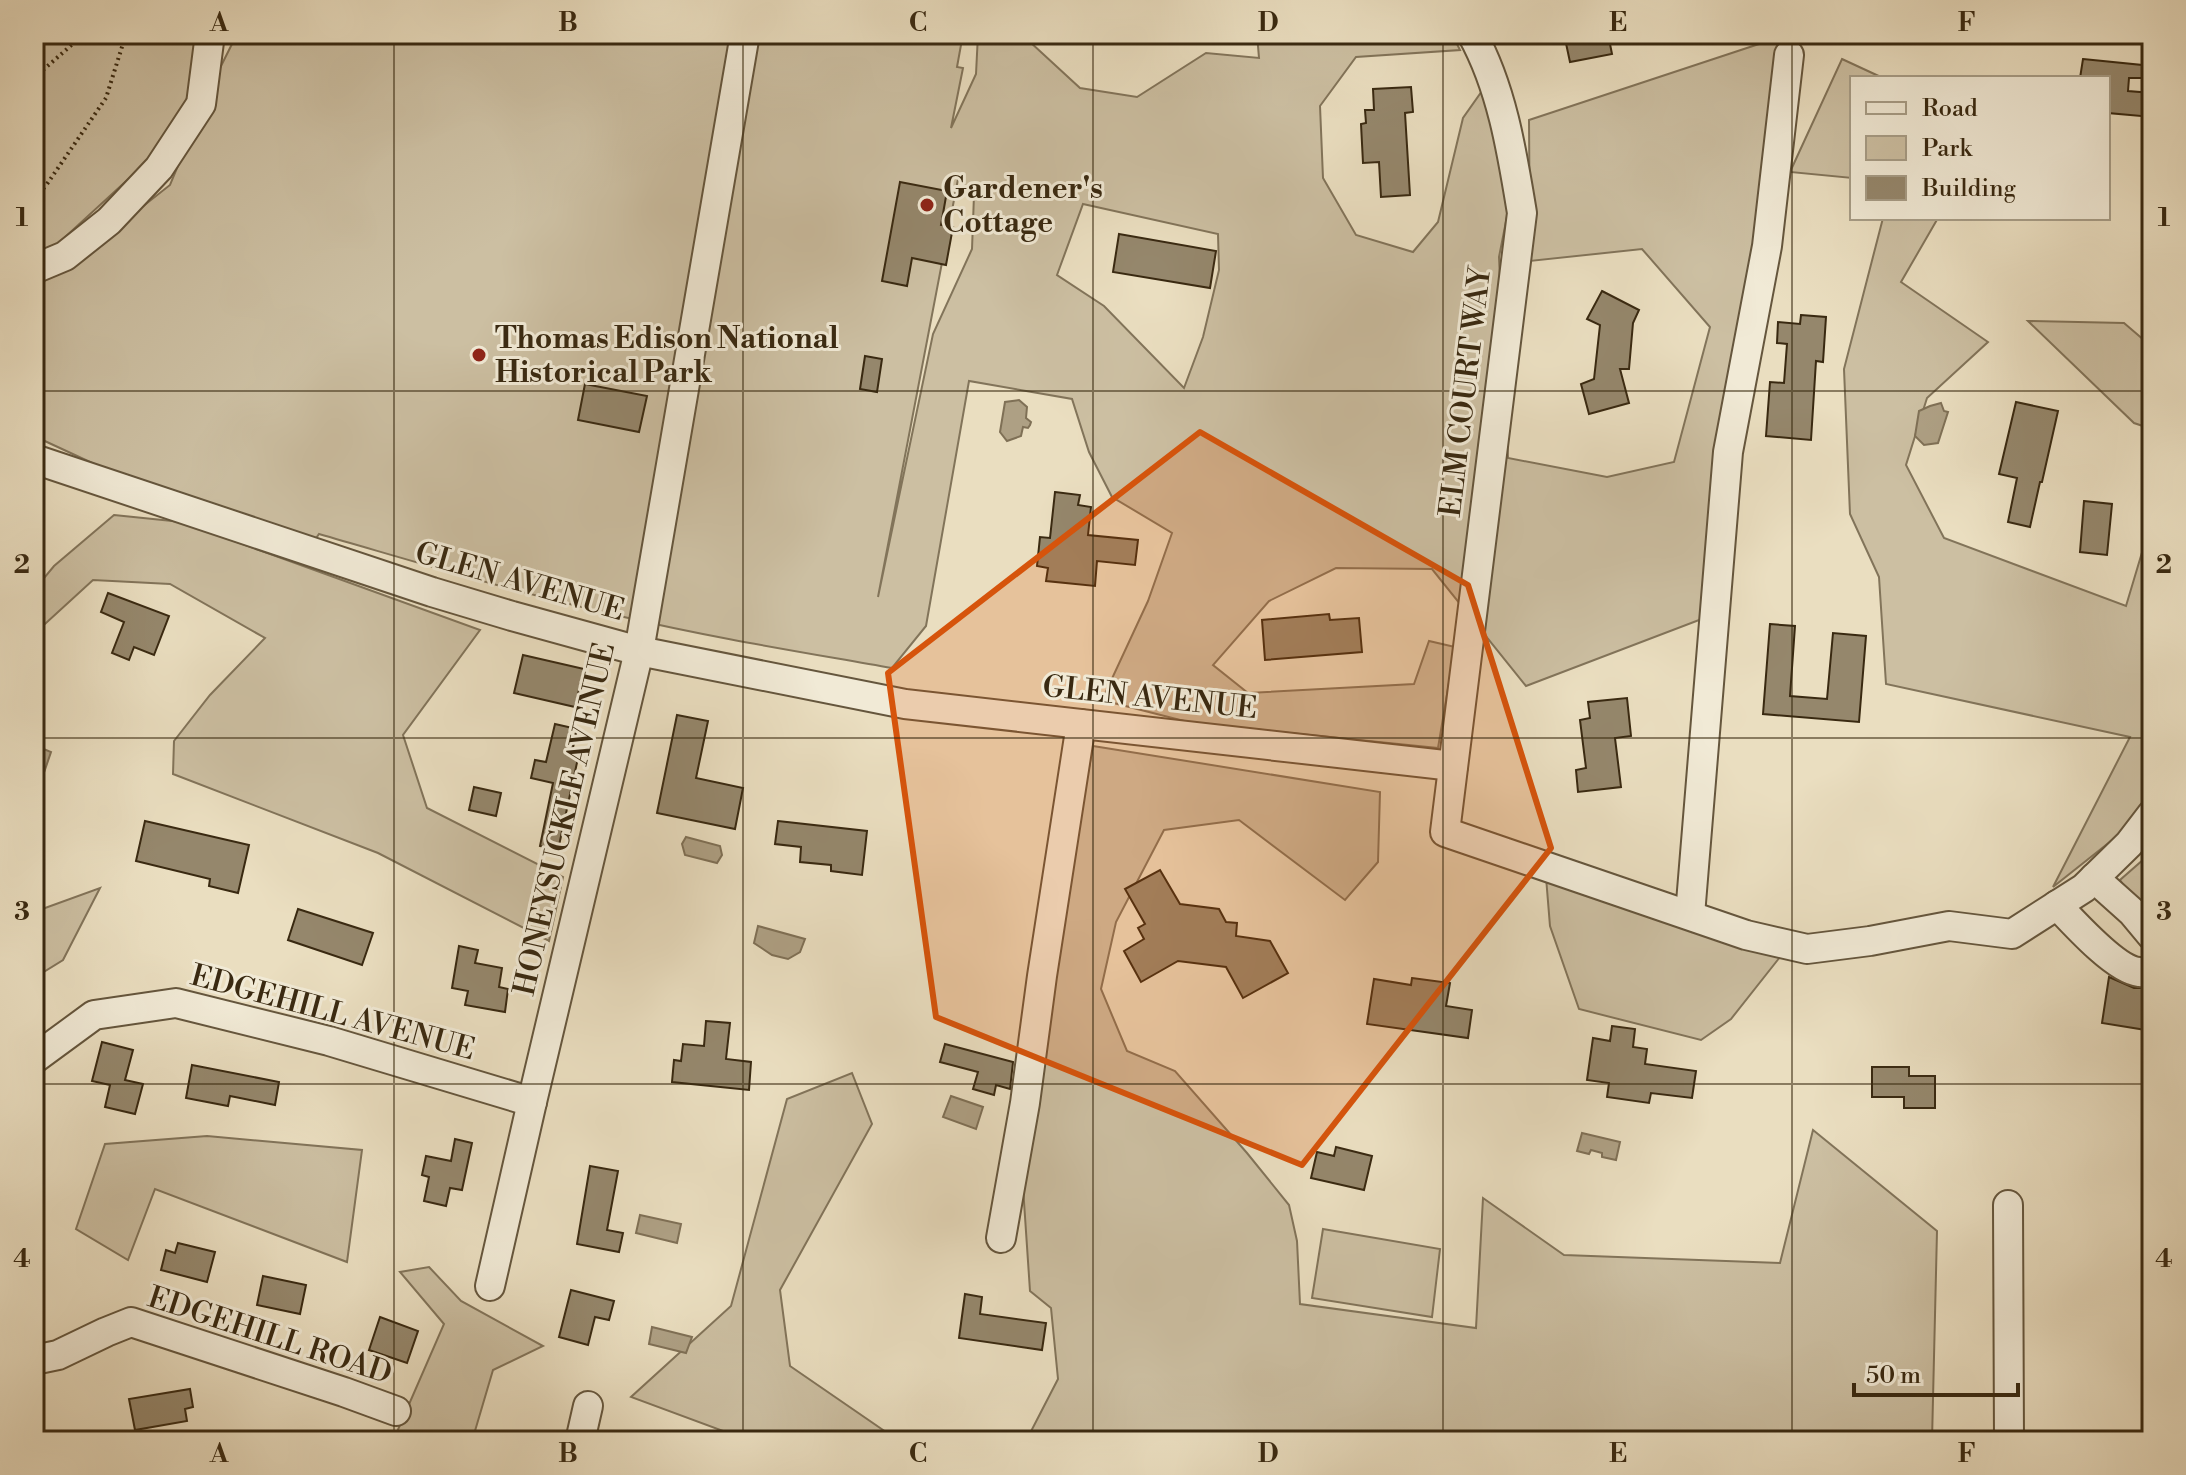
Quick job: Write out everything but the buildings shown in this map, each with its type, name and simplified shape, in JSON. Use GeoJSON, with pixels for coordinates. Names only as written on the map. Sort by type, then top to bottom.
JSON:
{"type":"FeatureCollection","features":[{"type":"Feature","properties":{"kind":"street"},"geometry":{"type":"LineString","coordinates":[[34,269],[65,256],[109,221],[159,168],[201,104],[210,34]]}},
{"type":"Feature","properties":{"kind":"street","name":"HONEYSUCKLE AVENUE"},"geometry":{"type":"LineString","coordinates":[[490,1286],[639,651],[745,34]]}},
{"type":"Feature","properties":{"kind":"street","name":"ELM COURT WAY"},"geometry":{"type":"LineString","coordinates":[[1453,766],[1522,213],[1511,145],[1485,57],[1472,34]]}},
{"type":"Feature","properties":{"kind":"street"},"geometry":{"type":"LineString","coordinates":[[1690,915],[1728,452],[1767,246],[1789,55]]}},
{"type":"Feature","properties":{"kind":"street","name":"GLEN AVENUE"},"geometry":{"type":"LineString","coordinates":[[34,459],[432,592],[639,651],[905,704],[1453,766]]}},
{"type":"Feature","properties":{"kind":"street"},"geometry":{"type":"LineString","coordinates":[[1001,1238],[1025,1103],[1081,724]]}},
{"type":"Feature","properties":{"kind":"street"},"geometry":{"type":"LineString","coordinates":[[1453,766],[1445,832],[1746,935],[1807,949],[1949,926],[2012,934],[2084,888],[2129,844],[2152,814]]}},
{"type":"Feature","properties":{"kind":"street"},"geometry":{"type":"LineString","coordinates":[[2094,878],[2132,912],[2152,936]]}},
{"type":"Feature","properties":{"kind":"street"},"geometry":{"type":"LineString","coordinates":[[2057,905],[2078,928],[2128,968],[2139,972],[2152,970]]}},
{"type":"Feature","properties":{"kind":"street","name":"EDGEHILL AVENUE"},"geometry":{"type":"LineString","coordinates":[[34,1059],[94,1015],[176,1003],[329,1041],[532,1102]]}},
{"type":"Feature","properties":{"kind":"street"},"geometry":{"type":"LineString","coordinates":[[2008,1205],[2009,1441]]}},
{"type":"Feature","properties":{"kind":"street","name":"EDGEHILL ROAD"},"geometry":{"type":"LineString","coordinates":[[34,1360],[58,1355],[131,1322],[396,1411]]}},
{"type":"Feature","properties":{"kind":"street"},"geometry":{"type":"LineString","coordinates":[[580,1441],[588,1406]]}},
{"type":"Feature","properties":{"kind":"path"},"geometry":{"type":"LineString","coordinates":[[34,78],[84,34]]}},
{"type":"Feature","properties":{"kind":"path"},"geometry":{"type":"LineString","coordinates":[[34,196],[45,187],[106,98],[126,34]]}},
{"type":"Feature","properties":{"kind":"highlighted area"},"geometry":{"type":"Polygon","coordinates":[[[1200,432],[1468,585],[1551,848],[1302,1165],[936,1017],[888,673],[1200,432]]]}},
{"type":"Feature","properties":{"kind":"green space"},"geometry":{"type":"Polygon","coordinates":[[[34,34],[203,34],[197,70],[172,139],[51,250],[34,257],[34,34]]]}},
{"type":"Feature","properties":{"kind":"green space"},"geometry":{"type":"Polygon","coordinates":[[[237,34],[963,34],[957,67],[963,68],[951,128],[976,74],[978,34],[1033,34],[1030,42],[1080,88],[1137,97],[1206,53],[1259,58],[1257,34],[1452,34],[1460,50],[1356,57],[1320,106],[1323,178],[1356,235],[1413,252],[1438,222],[1463,118],[1482,91],[1513,186],[1499,257],[1508,458],[1607,477],[1674,462],[1710,327],[1642,249],[1530,261],[1529,120],[1765,42],[1764,34],[1795,34],[1707,617],[1526,686],[1432,569],[1336,568],[1269,601],[1213,665],[1248,693],[1414,684],[1429,641],[1455,647],[1438,748],[1192,723],[1102,700],[1148,601],[1172,533],[1112,497],[1089,452],[1072,399],[969,381],[926,626],[892,668],[657,625],[471,578],[319,534],[310,547],[131,481],[34,436],[34,275],[89,249],[170,185],[213,82],[237,34]],[[958,179],[878,597],[933,334],[972,249],[974,195],[958,179]],[[1083,204],[1057,275],[1104,306],[1184,388],[1203,337],[1219,270],[1218,234],[1083,204]]]}},
{"type":"Feature","properties":{"kind":"green space"},"geometry":{"type":"Polygon","coordinates":[[[1842,59],[1879,76],[1850,76],[1850,178],[1790,172],[1842,59]]]}},
{"type":"Feature","properties":{"kind":"green space"},"geometry":{"type":"Polygon","coordinates":[[[1882,220],[1937,220],[1901,282],[1988,342],[1927,398],[1906,465],[1944,538],[2126,606],[2152,519],[2152,801],[2140,818],[2053,887],[2130,737],[1886,684],[1879,577],[1850,514],[1844,369],[1882,220]]]}},
{"type":"Feature","properties":{"kind":"green space"},"geometry":{"type":"Polygon","coordinates":[[[2028,321],[2124,323],[2152,347],[2152,429],[2134,423],[2028,321]]]}},
{"type":"Feature","properties":{"kind":"green space"},"geometry":{"type":"Polygon","coordinates":[[[114,515],[182,522],[480,630],[403,735],[427,808],[563,877],[549,941],[378,853],[173,774],[174,741],[210,695],[265,638],[170,584],[93,580],[34,634],[34,590],[54,566],[114,515]]]}},
{"type":"Feature","properties":{"kind":"green space"},"geometry":{"type":"Polygon","coordinates":[[[1093,746],[1380,792],[1378,862],[1345,900],[1239,820],[1164,830],[1116,922],[1101,989],[1127,1051],[1175,1071],[1289,1205],[1297,1241],[1300,1304],[1476,1328],[1483,1198],[1564,1255],[1780,1263],[1813,1130],[1937,1231],[1932,1441],[1026,1441],[1058,1379],[1051,1308],[1030,1291],[1020,1142],[1093,746]]]}},
{"type":"Feature","properties":{"kind":"green space"},"geometry":{"type":"Polygon","coordinates":[[[2152,852],[2152,927],[2120,880],[2152,852]]]}},
{"type":"Feature","properties":{"kind":"green space"},"geometry":{"type":"Polygon","coordinates":[[[1546,877],[1780,957],[1731,1019],[1701,1040],[1579,1009],[1550,926],[1546,877]]]}},
{"type":"Feature","properties":{"kind":"green space"},"geometry":{"type":"Polygon","coordinates":[[[100,888],[63,960],[34,978],[34,912],[100,888]]]}},
{"type":"Feature","properties":{"kind":"green space"},"geometry":{"type":"Polygon","coordinates":[[[852,1073],[872,1124],[780,1290],[790,1366],[899,1441],[750,1441],[631,1397],[731,1306],[787,1099],[852,1073]]]}},
{"type":"Feature","properties":{"kind":"green space"},"geometry":{"type":"Polygon","coordinates":[[[207,1136],[362,1150],[347,1262],[155,1189],[128,1260],[76,1229],[105,1144],[207,1136]]]}},
{"type":"Feature","properties":{"kind":"green space"},"geometry":{"type":"Polygon","coordinates":[[[1323,1229],[1440,1249],[1432,1317],[1312,1298],[1323,1229]]]}},
{"type":"Feature","properties":{"kind":"green space"},"geometry":{"type":"Polygon","coordinates":[[[429,1267],[461,1301],[543,1346],[493,1370],[472,1441],[393,1441],[444,1324],[400,1272],[429,1267]]]}},
{"type":"Feature","properties":{"kind":"shaded area"},"geometry":{"type":"Polygon","coordinates":[[[1019,400],[1027,407],[1026,418],[1031,422],[1028,428],[1023,427],[1021,436],[1007,441],[1000,432],[1005,402],[1019,400]]]}},
{"type":"Feature","properties":{"kind":"shaded area"},"geometry":{"type":"Polygon","coordinates":[[[1941,403],[1944,411],[1948,412],[1938,443],[1924,445],[1915,436],[1919,411],[1941,403]]]}},
{"type":"Feature","properties":{"kind":"shaded area"},"geometry":{"type":"Polygon","coordinates":[[[34,745],[51,752],[35,799],[34,799],[34,745]]]}},
{"type":"Feature","properties":{"kind":"shaded area"},"geometry":{"type":"Polygon","coordinates":[[[686,837],[720,846],[722,855],[717,863],[685,855],[682,844],[686,837]]]}},
{"type":"Feature","properties":{"kind":"shaded area"},"geometry":{"type":"Polygon","coordinates":[[[758,926],[805,939],[800,952],[788,959],[772,955],[754,943],[758,926]]]}},
{"type":"Feature","properties":{"kind":"shaded area"},"geometry":{"type":"Polygon","coordinates":[[[951,1096],[983,1107],[976,1129],[943,1117],[951,1096]]]}},
{"type":"Feature","properties":{"kind":"shaded area"},"geometry":{"type":"Polygon","coordinates":[[[1582,1133],[1620,1142],[1616,1160],[1602,1157],[1602,1153],[1591,1150],[1589,1154],[1577,1151],[1582,1133]]]}},
{"type":"Feature","properties":{"kind":"shaded area"},"geometry":{"type":"Polygon","coordinates":[[[640,1215],[681,1224],[677,1243],[636,1233],[640,1215]]]}},
{"type":"Feature","properties":{"kind":"shaded area"},"geometry":{"type":"Polygon","coordinates":[[[652,1327],[692,1337],[686,1353],[649,1344],[652,1327]]]}},
{"type":"Feature","properties":{"kind":"place","name":"Gardener's Cottage"},"geometry":{"type":"Point","coordinates":[927,205]}},
{"type":"Feature","properties":{"kind":"place","name":"Thomas Edison National Historical Park"},"geometry":{"type":"Point","coordinates":[479,355]}}]}
